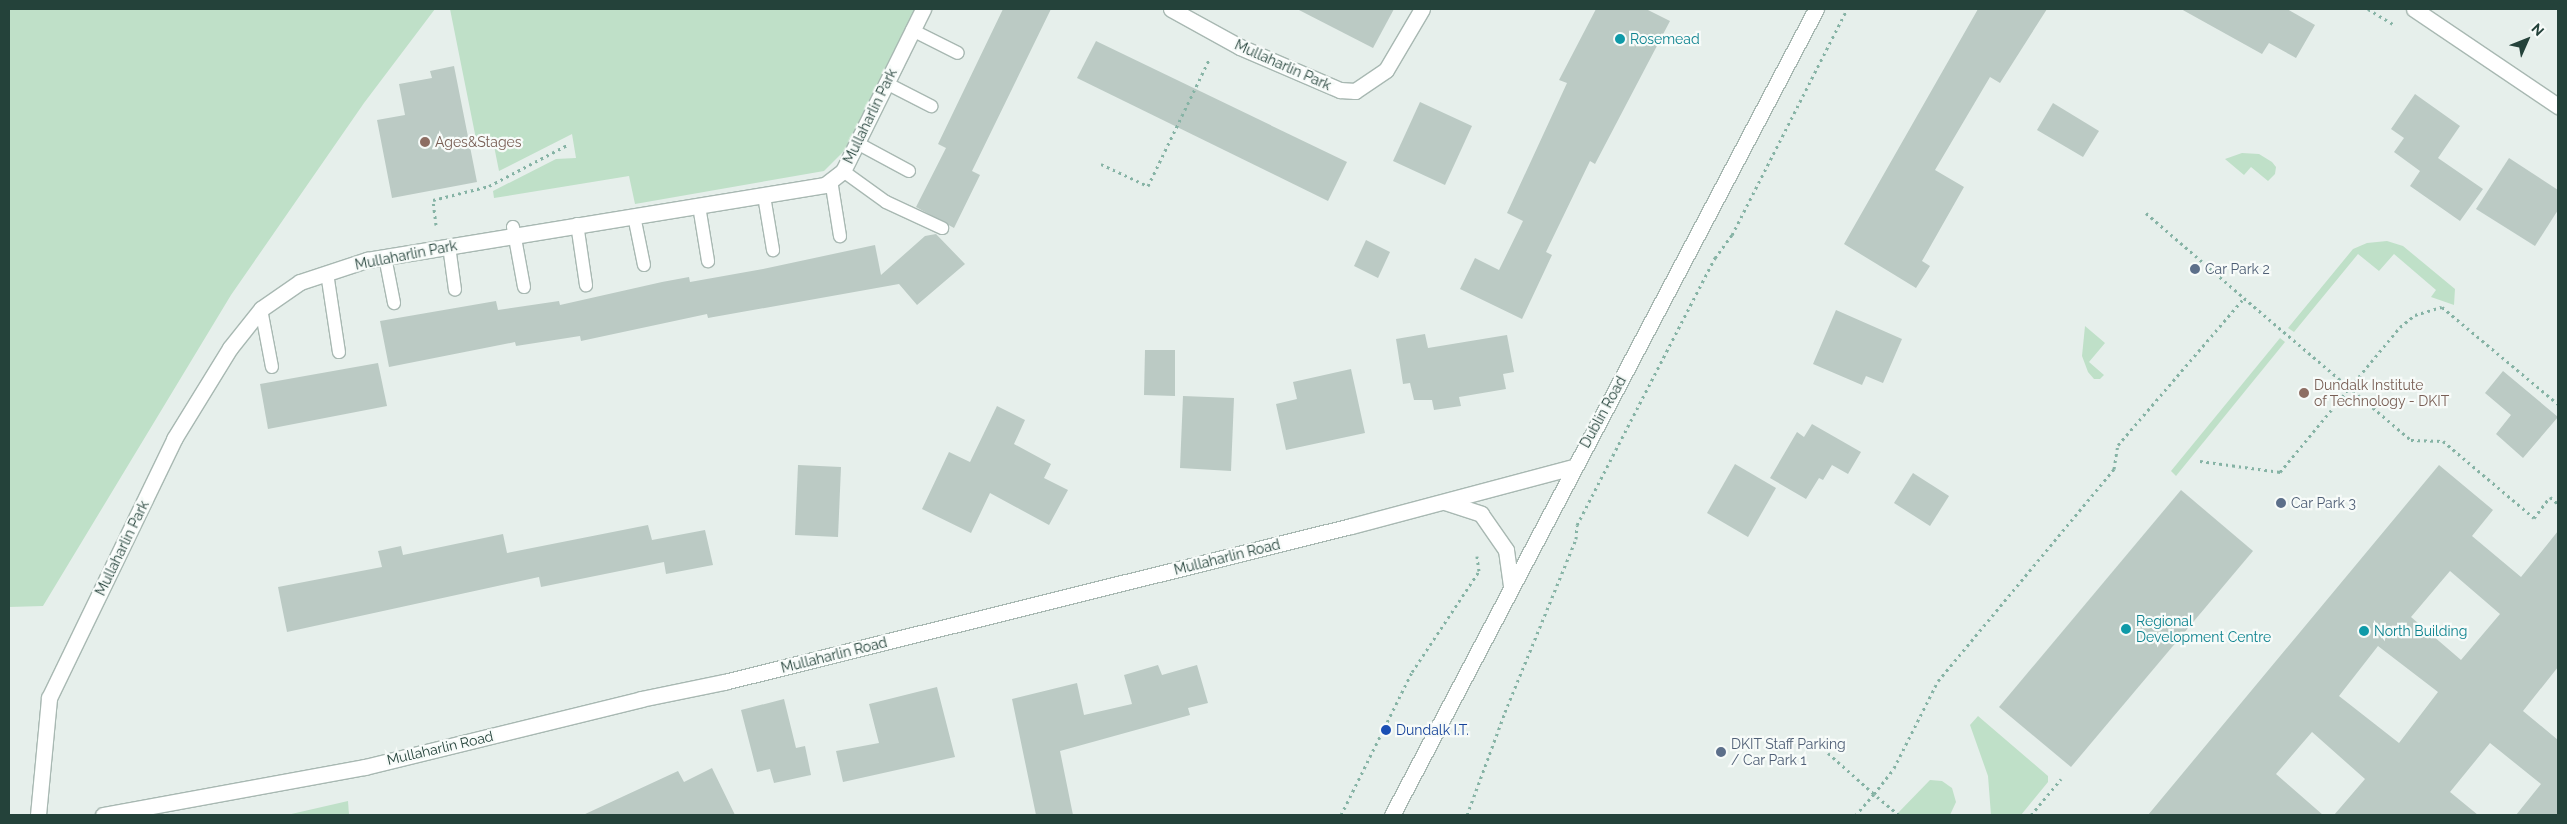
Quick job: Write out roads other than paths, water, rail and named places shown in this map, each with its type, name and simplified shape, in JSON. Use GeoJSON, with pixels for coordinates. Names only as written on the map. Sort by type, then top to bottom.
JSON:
{"type":"FeatureCollection","features":[{"type":"Feature","properties":{"kind":"street","name":"Mullaharlin Park"},"geometry":{"type":"LineString","coordinates":[[38,815],[49,698],[174,439],[230,348],[260,309],[300,282],[385,257],[444,247],[514,231],[634,216],[825,185],[837,176],[857,143],[923,9]]}},
{"type":"Feature","properties":{"kind":"street","name":"Mullaharlin Park"},"geometry":{"type":"LineString","coordinates":[[1171,9],[1220,36],[1340,90],[1355,91],[1386,70],[1422,9]]}},
{"type":"Feature","properties":{"kind":"street","name":"Dublin Road"},"geometry":{"type":"LineString","coordinates":[[1392,815],[1573,467],[1816,9]]}},
{"type":"Feature","properties":{"kind":"street"},"geometry":{"type":"LineString","coordinates":[[2414,9],[2558,106]]}},
{"type":"Feature","properties":{"kind":"street","name":"Mullaharlin Road"},"geometry":{"type":"LineString","coordinates":[[103,815],[365,767],[884,644],[1573,467]]}},
{"type":"Feature","properties":{"kind":"street"},"geometry":{"type":"LineString","coordinates":[[1444,501],[1481,514],[1506,550],[1511,586]]}},
{"type":"Feature","properties":{"kind":"lane"},"geometry":{"type":"LineString","coordinates":[[912,30],[958,53]]}},
{"type":"Feature","properties":{"kind":"lane"},"geometry":{"type":"LineString","coordinates":[[886,83],[931,106]]}},
{"type":"Feature","properties":{"kind":"lane"},"geometry":{"type":"LineString","coordinates":[[857,143],[909,171]]}},
{"type":"Feature","properties":{"kind":"lane"},"geometry":{"type":"LineString","coordinates":[[837,176],[886,202],[942,228]]}},
{"type":"Feature","properties":{"kind":"lane"},"geometry":{"type":"LineString","coordinates":[[837,176],[840,236]]}},
{"type":"Feature","properties":{"kind":"lane"},"geometry":{"type":"LineString","coordinates":[[764,196],[773,250]]}},
{"type":"Feature","properties":{"kind":"lane"},"geometry":{"type":"LineString","coordinates":[[699,206],[708,262]]}},
{"type":"Feature","properties":{"kind":"lane"},"geometry":{"type":"LineString","coordinates":[[634,216],[644,265]]}},
{"type":"Feature","properties":{"kind":"lane"},"geometry":{"type":"LineString","coordinates":[[577,224],[586,285]]}},
{"type":"Feature","properties":{"kind":"lane"},"geometry":{"type":"LineString","coordinates":[[514,231],[524,287]]}},
{"type":"Feature","properties":{"kind":"lane"},"geometry":{"type":"LineString","coordinates":[[444,247],[455,290]]}},
{"type":"Feature","properties":{"kind":"lane"},"geometry":{"type":"LineString","coordinates":[[385,257],[394,302]]}},
{"type":"Feature","properties":{"kind":"lane"},"geometry":{"type":"LineString","coordinates":[[327,273],[339,352]]}},
{"type":"Feature","properties":{"kind":"lane"},"geometry":{"type":"LineString","coordinates":[[260,309],[272,367]]}},
{"type":"Feature","properties":{"kind":"place","name":"Rosemead"},"geometry":{"type":"Point","coordinates":[1620,39]}},
{"type":"Feature","properties":{"kind":"place","name":"Ages&Stages"},"geometry":{"type":"Point","coordinates":[425,142]}},
{"type":"Feature","properties":{"kind":"place","name":"Car Park 2"},"geometry":{"type":"Point","coordinates":[2195,269]}},
{"type":"Feature","properties":{"kind":"place","name":"Dundalk Institute of Technology - DKIT"},"geometry":{"type":"Point","coordinates":[2304,393]}},
{"type":"Feature","properties":{"kind":"place","name":"Car Park 3"},"geometry":{"type":"Point","coordinates":[2281,503]}},
{"type":"Feature","properties":{"kind":"place","name":"Regional Development Centre"},"geometry":{"type":"Point","coordinates":[2126,629]}},
{"type":"Feature","properties":{"kind":"place","name":"North Building"},"geometry":{"type":"Point","coordinates":[2364,631]}},
{"type":"Feature","properties":{"kind":"place","name":"Dundalk I.T."},"geometry":{"type":"Point","coordinates":[1386,730]}},
{"type":"Feature","properties":{"kind":"place","name":"DKIT Staff Parking / Car Park 1"},"geometry":{"type":"Point","coordinates":[1721,752]}}]}
